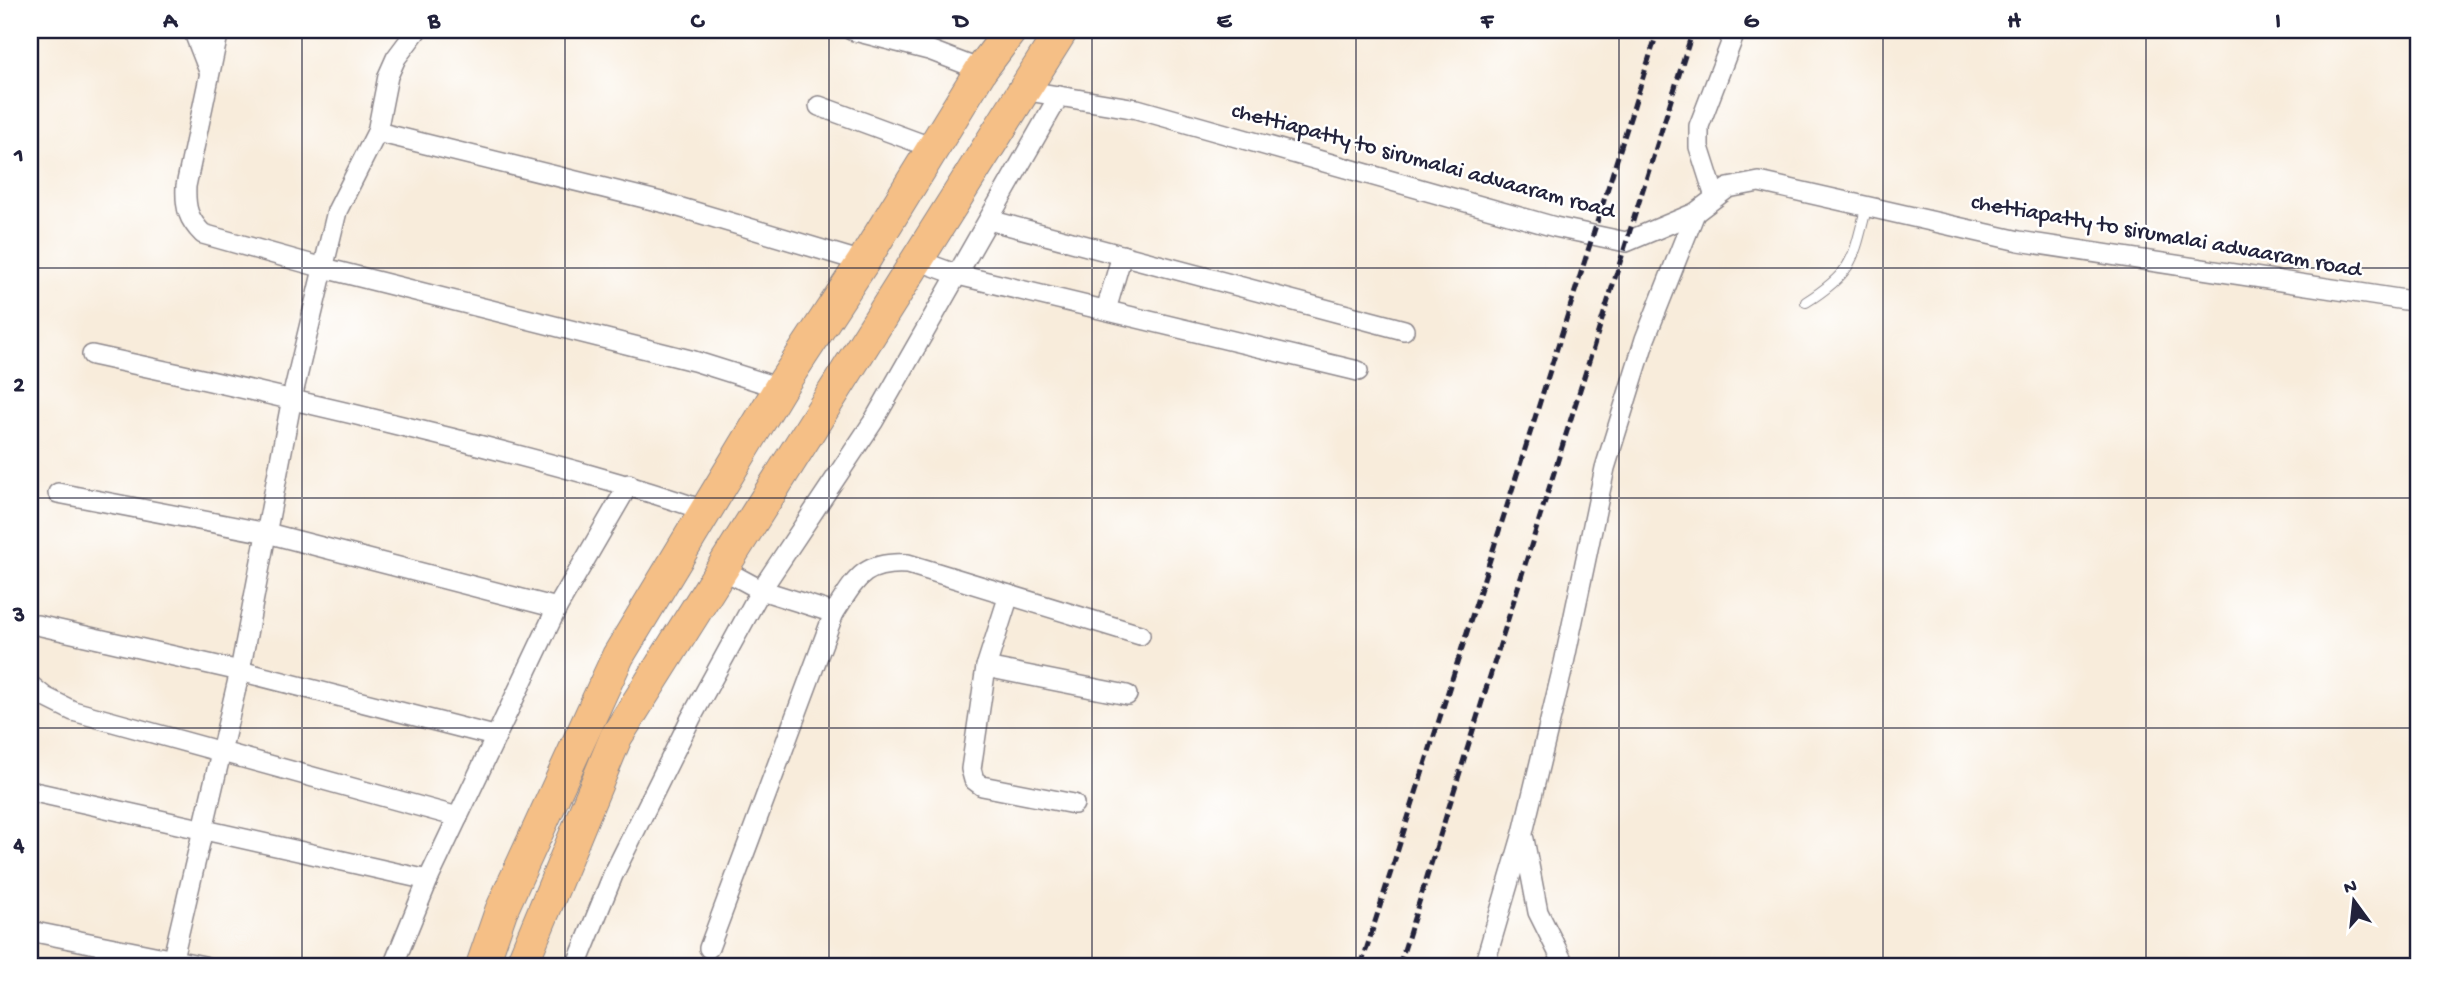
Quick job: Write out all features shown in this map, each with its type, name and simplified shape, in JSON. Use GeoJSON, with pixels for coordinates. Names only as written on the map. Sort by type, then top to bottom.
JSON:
{"type":"FeatureCollection","features":[{"type":"Feature","properties":{"kind":"highway"},"geometry":{"type":"LineString","coordinates":[[482,966],[500,911],[618,656],[780,388],[863,262],[981,70],[1011,30]]}},
{"type":"Feature","properties":{"kind":"highway"},"geometry":{"type":"LineString","coordinates":[[521,966],[617,737],[1062,30]]}},
{"type":"Feature","properties":{"kind":"street"},"geometry":{"type":"LineString","coordinates":[[193,30],[209,73]]}},
{"type":"Feature","properties":{"kind":"street"},"geometry":{"type":"LineString","coordinates":[[219,30],[186,186],[185,207],[192,223],[203,234],[324,268],[694,360],[780,388]]}},
{"type":"Feature","properties":{"kind":"street"},"geometry":{"type":"LineString","coordinates":[[173,958],[219,750],[240,671],[292,398],[337,211],[377,132],[388,76],[396,58],[417,30]]}},
{"type":"Feature","properties":{"kind":"street"},"geometry":{"type":"LineString","coordinates":[[851,30],[929,50],[981,70]]}},
{"type":"Feature","properties":{"kind":"street"},"geometry":{"type":"LineString","coordinates":[[1715,197],[1699,147],[1699,126],[1737,30]]}},
{"type":"Feature","properties":{"kind":"street","name":"chettiapatty to sirumalai advaaram road"},"geometry":{"type":"LineString","coordinates":[[1022,90],[1137,109],[1555,227],[1626,242],[1695,213],[1715,197],[1739,184],[1759,182],[2019,241],[2418,302]]}},
{"type":"Feature","properties":{"kind":"street"},"geometry":{"type":"LineString","coordinates":[[576,966],[613,875],[691,718],[761,590],[873,422],[1059,96]]}},
{"type":"Feature","properties":{"kind":"street"},"geometry":{"type":"LineString","coordinates":[[820,106],[933,148]]}},
{"type":"Feature","properties":{"kind":"street"},"geometry":{"type":"LineString","coordinates":[[377,132],[665,203],[863,262]]}},
{"type":"Feature","properties":{"kind":"street"},"geometry":{"type":"LineString","coordinates":[[1484,966],[1523,833],[1564,663],[1605,468],[1645,339],[1695,213]]}},
{"type":"Feature","properties":{"kind":"street"},"geometry":{"type":"LineString","coordinates":[[989,220],[1404,330]]}},
{"type":"Feature","properties":{"kind":"street"},"geometry":{"type":"LineString","coordinates":[[1107,310],[1122,255]]}},
{"type":"Feature","properties":{"kind":"street"},"geometry":{"type":"LineString","coordinates":[[917,260],[958,275],[1358,371]]}},
{"type":"Feature","properties":{"kind":"street"},"geometry":{"type":"LineString","coordinates":[[92,355],[292,398],[629,484],[706,511]]}},
{"type":"Feature","properties":{"kind":"street"},"geometry":{"type":"LineString","coordinates":[[393,966],[428,880],[494,736],[557,608],[629,484]]}},
{"type":"Feature","properties":{"kind":"street"},"geometry":{"type":"LineString","coordinates":[[58,493],[267,533],[557,608]]}},
{"type":"Feature","properties":{"kind":"street"},"geometry":{"type":"LineString","coordinates":[[709,948],[834,613],[858,576],[870,568],[891,563],[908,564],[1140,635]]}},
{"type":"Feature","properties":{"kind":"street"},"geometry":{"type":"LineString","coordinates":[[722,569],[761,590],[834,613]]}},
{"type":"Feature","properties":{"kind":"street"},"geometry":{"type":"LineString","coordinates":[[1009,595],[986,667],[971,769],[974,780],[982,786],[1074,804]]}},
{"type":"Feature","properties":{"kind":"street"},"geometry":{"type":"LineString","coordinates":[[37,625],[240,671],[494,736]]}},
{"type":"Feature","properties":{"kind":"street"},"geometry":{"type":"LineString","coordinates":[[986,667],[1126,695]]}},
{"type":"Feature","properties":{"kind":"street"},"geometry":{"type":"LineString","coordinates":[[30,685],[45,697],[73,711],[458,817]]}},
{"type":"Feature","properties":{"kind":"street"},"geometry":{"type":"LineString","coordinates":[[30,791],[428,880]]}},
{"type":"Feature","properties":{"kind":"street"},"geometry":{"type":"LineString","coordinates":[[1523,833],[1538,912],[1565,966]]}},
{"type":"Feature","properties":{"kind":"street"},"geometry":{"type":"LineString","coordinates":[[30,931],[204,966]]}},
{"type":"Feature","properties":{"kind":"lane"},"geometry":{"type":"LineString","coordinates":[[1806,302],[1845,274],[1853,258],[1867,205]]}},
{"type":"Feature","properties":{"kind":"railway"},"geometry":{"type":"LineString","coordinates":[[1361,966],[1658,30]]}},
{"type":"Feature","properties":{"kind":"railway"},"geometry":{"type":"LineString","coordinates":[[1399,966],[1693,30]]}}]}
